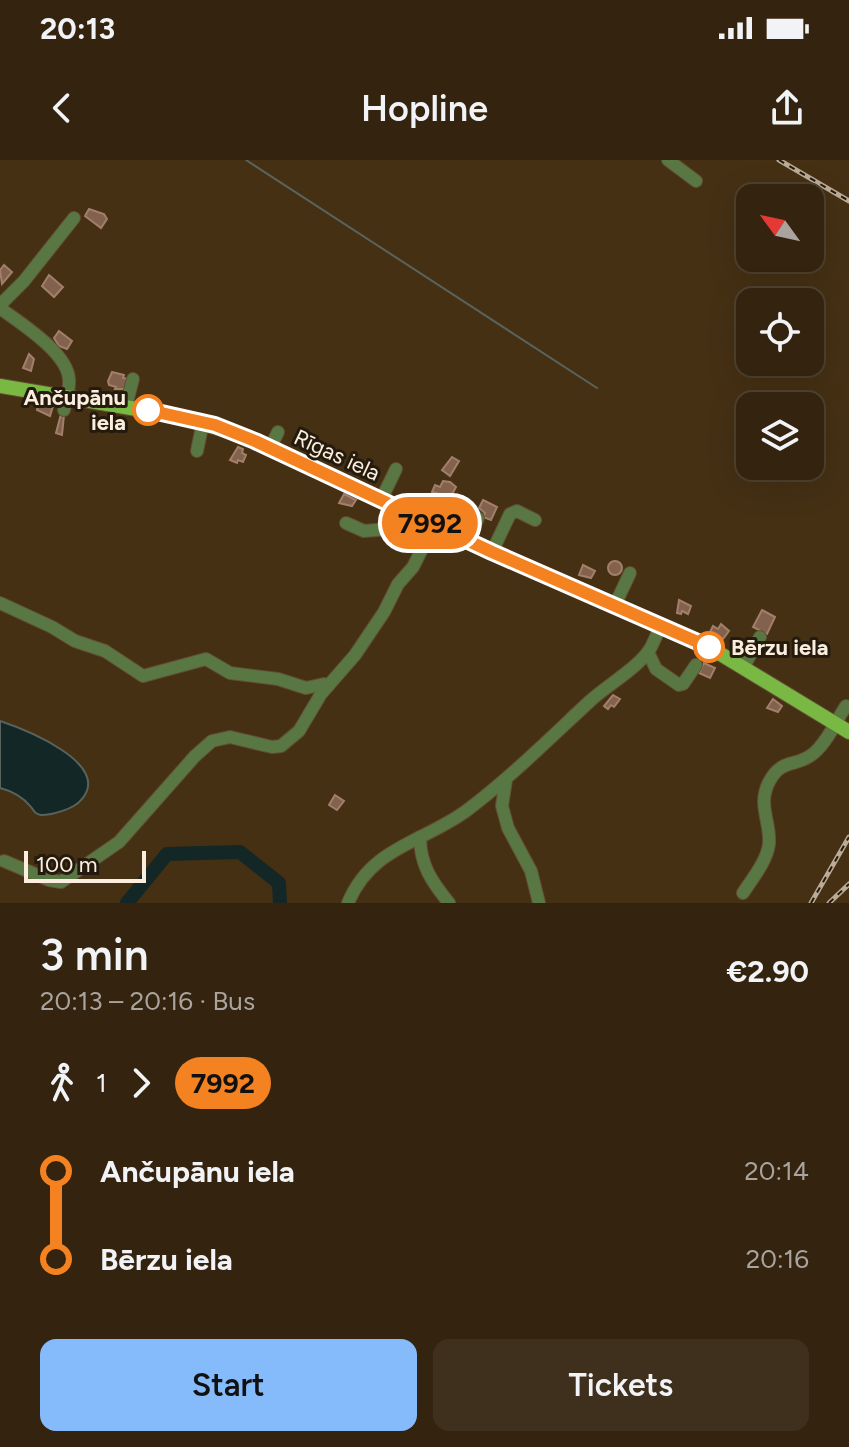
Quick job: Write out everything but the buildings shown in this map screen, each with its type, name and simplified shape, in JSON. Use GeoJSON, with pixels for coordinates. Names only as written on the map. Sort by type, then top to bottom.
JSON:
{"type":"FeatureCollection","features":[{"type":"Feature","properties":{"kind":"main road","name":"Rīgas iela"},"geometry":{"type":"LineString","coordinates":[[0,386],[65,403],[126,406],[203,422],[252,448],[270,448],[342,488],[366,487],[381,500],[421,515],[468,541],[537,567],[614,607],[709,647],[849,732]]}},
{"type":"Feature","properties":{"kind":"street"},"geometry":{"type":"LineString","coordinates":[[668,160],[696,181]]}},
{"type":"Feature","properties":{"kind":"street"},"geometry":{"type":"LineString","coordinates":[[65,403],[69,377],[57,355],[42,348],[0,307],[74,218]]}},
{"type":"Feature","properties":{"kind":"street"},"geometry":{"type":"LineString","coordinates":[[126,406],[133,379]]}},
{"type":"Feature","properties":{"kind":"street"},"geometry":{"type":"LineString","coordinates":[[197,451],[203,422]]}},
{"type":"Feature","properties":{"kind":"street"},"geometry":{"type":"LineString","coordinates":[[270,448],[278,432]]}},
{"type":"Feature","properties":{"kind":"street"},"geometry":{"type":"LineString","coordinates":[[381,500],[396,469]]}},
{"type":"Feature","properties":{"kind":"street"},"geometry":{"type":"LineString","coordinates":[[4,861],[61,882],[119,842],[212,741],[230,737],[272,747],[281,746],[299,731],[328,686],[355,655],[384,612],[398,584],[413,567],[427,539],[421,515],[431,500]]}},
{"type":"Feature","properties":{"kind":"street"},"geometry":{"type":"LineString","coordinates":[[492,552],[510,514],[517,511],[535,520]]}},
{"type":"Feature","properties":{"kind":"street"},"geometry":{"type":"LineString","coordinates":[[468,541],[478,518]]}},
{"type":"Feature","properties":{"kind":"street"},"geometry":{"type":"LineString","coordinates":[[346,523],[364,531],[389,529],[427,539]]}},
{"type":"Feature","properties":{"kind":"street"},"geometry":{"type":"LineString","coordinates":[[614,607],[630,573]]}},
{"type":"Feature","properties":{"kind":"street"},"geometry":{"type":"LineString","coordinates":[[0,603],[75,641],[105,651],[143,676],[206,659],[230,673],[278,679],[306,688],[328,686]]}},
{"type":"Feature","properties":{"kind":"street"},"geometry":{"type":"LineString","coordinates":[[348,903],[354,888],[371,867],[393,850],[463,813],[506,780],[648,652],[660,627]]}},
{"type":"Feature","properties":{"kind":"street"},"geometry":{"type":"LineString","coordinates":[[743,668],[760,637]]}},
{"type":"Feature","properties":{"kind":"street"},"geometry":{"type":"LineString","coordinates":[[648,652],[656,669],[679,685],[683,684],[696,665]]}},
{"type":"Feature","properties":{"kind":"street"},"geometry":{"type":"LineString","coordinates":[[743,893],[765,858],[769,844],[763,813],[766,788],[774,772],[787,763],[811,756],[846,706]]}},
{"type":"Feature","properties":{"kind":"street"},"geometry":{"type":"LineString","coordinates":[[506,780],[502,806],[508,828],[531,871],[539,903]]}},
{"type":"Feature","properties":{"kind":"street"},"geometry":{"type":"LineString","coordinates":[[420,837],[420,855],[426,873],[449,903]]}},
{"type":"Feature","properties":{"kind":"water"},"geometry":{"type":"Polygon","coordinates":[[[0,721],[45,740],[76,761],[86,774],[88,787],[78,803],[62,811],[41,815],[21,797],[0,788],[0,721]]]}},
{"type":"Feature","properties":{"kind":"waterway"},"geometry":{"type":"LineString","coordinates":[[246,160],[597,388]]}},
{"type":"Feature","properties":{"kind":"waterway"},"geometry":{"type":"LineString","coordinates":[[127,903],[167,854],[240,852],[279,883],[280,903]]}},
{"type":"Feature","properties":{"kind":"railway"},"geometry":{"type":"LineString","coordinates":[[779,160],[849,201]]}},
{"type":"Feature","properties":{"kind":"railway"},"geometry":{"type":"LineString","coordinates":[[811,903],[849,837]]}},
{"type":"Feature","properties":{"kind":"railway"},"geometry":{"type":"LineString","coordinates":[[829,903],[849,884]]}},
{"type":"Feature","properties":{"kind":"bus line","name":"7992"},"geometry":{"type":"LineString","coordinates":[[148,410],[191,418],[255,441],[492,552],[709,647]]}},
{"type":"Feature","properties":{"kind":"place","name":"Ančupānu iela"},"geometry":{"type":"Point","coordinates":[148,410]}},
{"type":"Feature","properties":{"kind":"place","name":"Bērzu iela"},"geometry":{"type":"Point","coordinates":[709,647]}}]}
